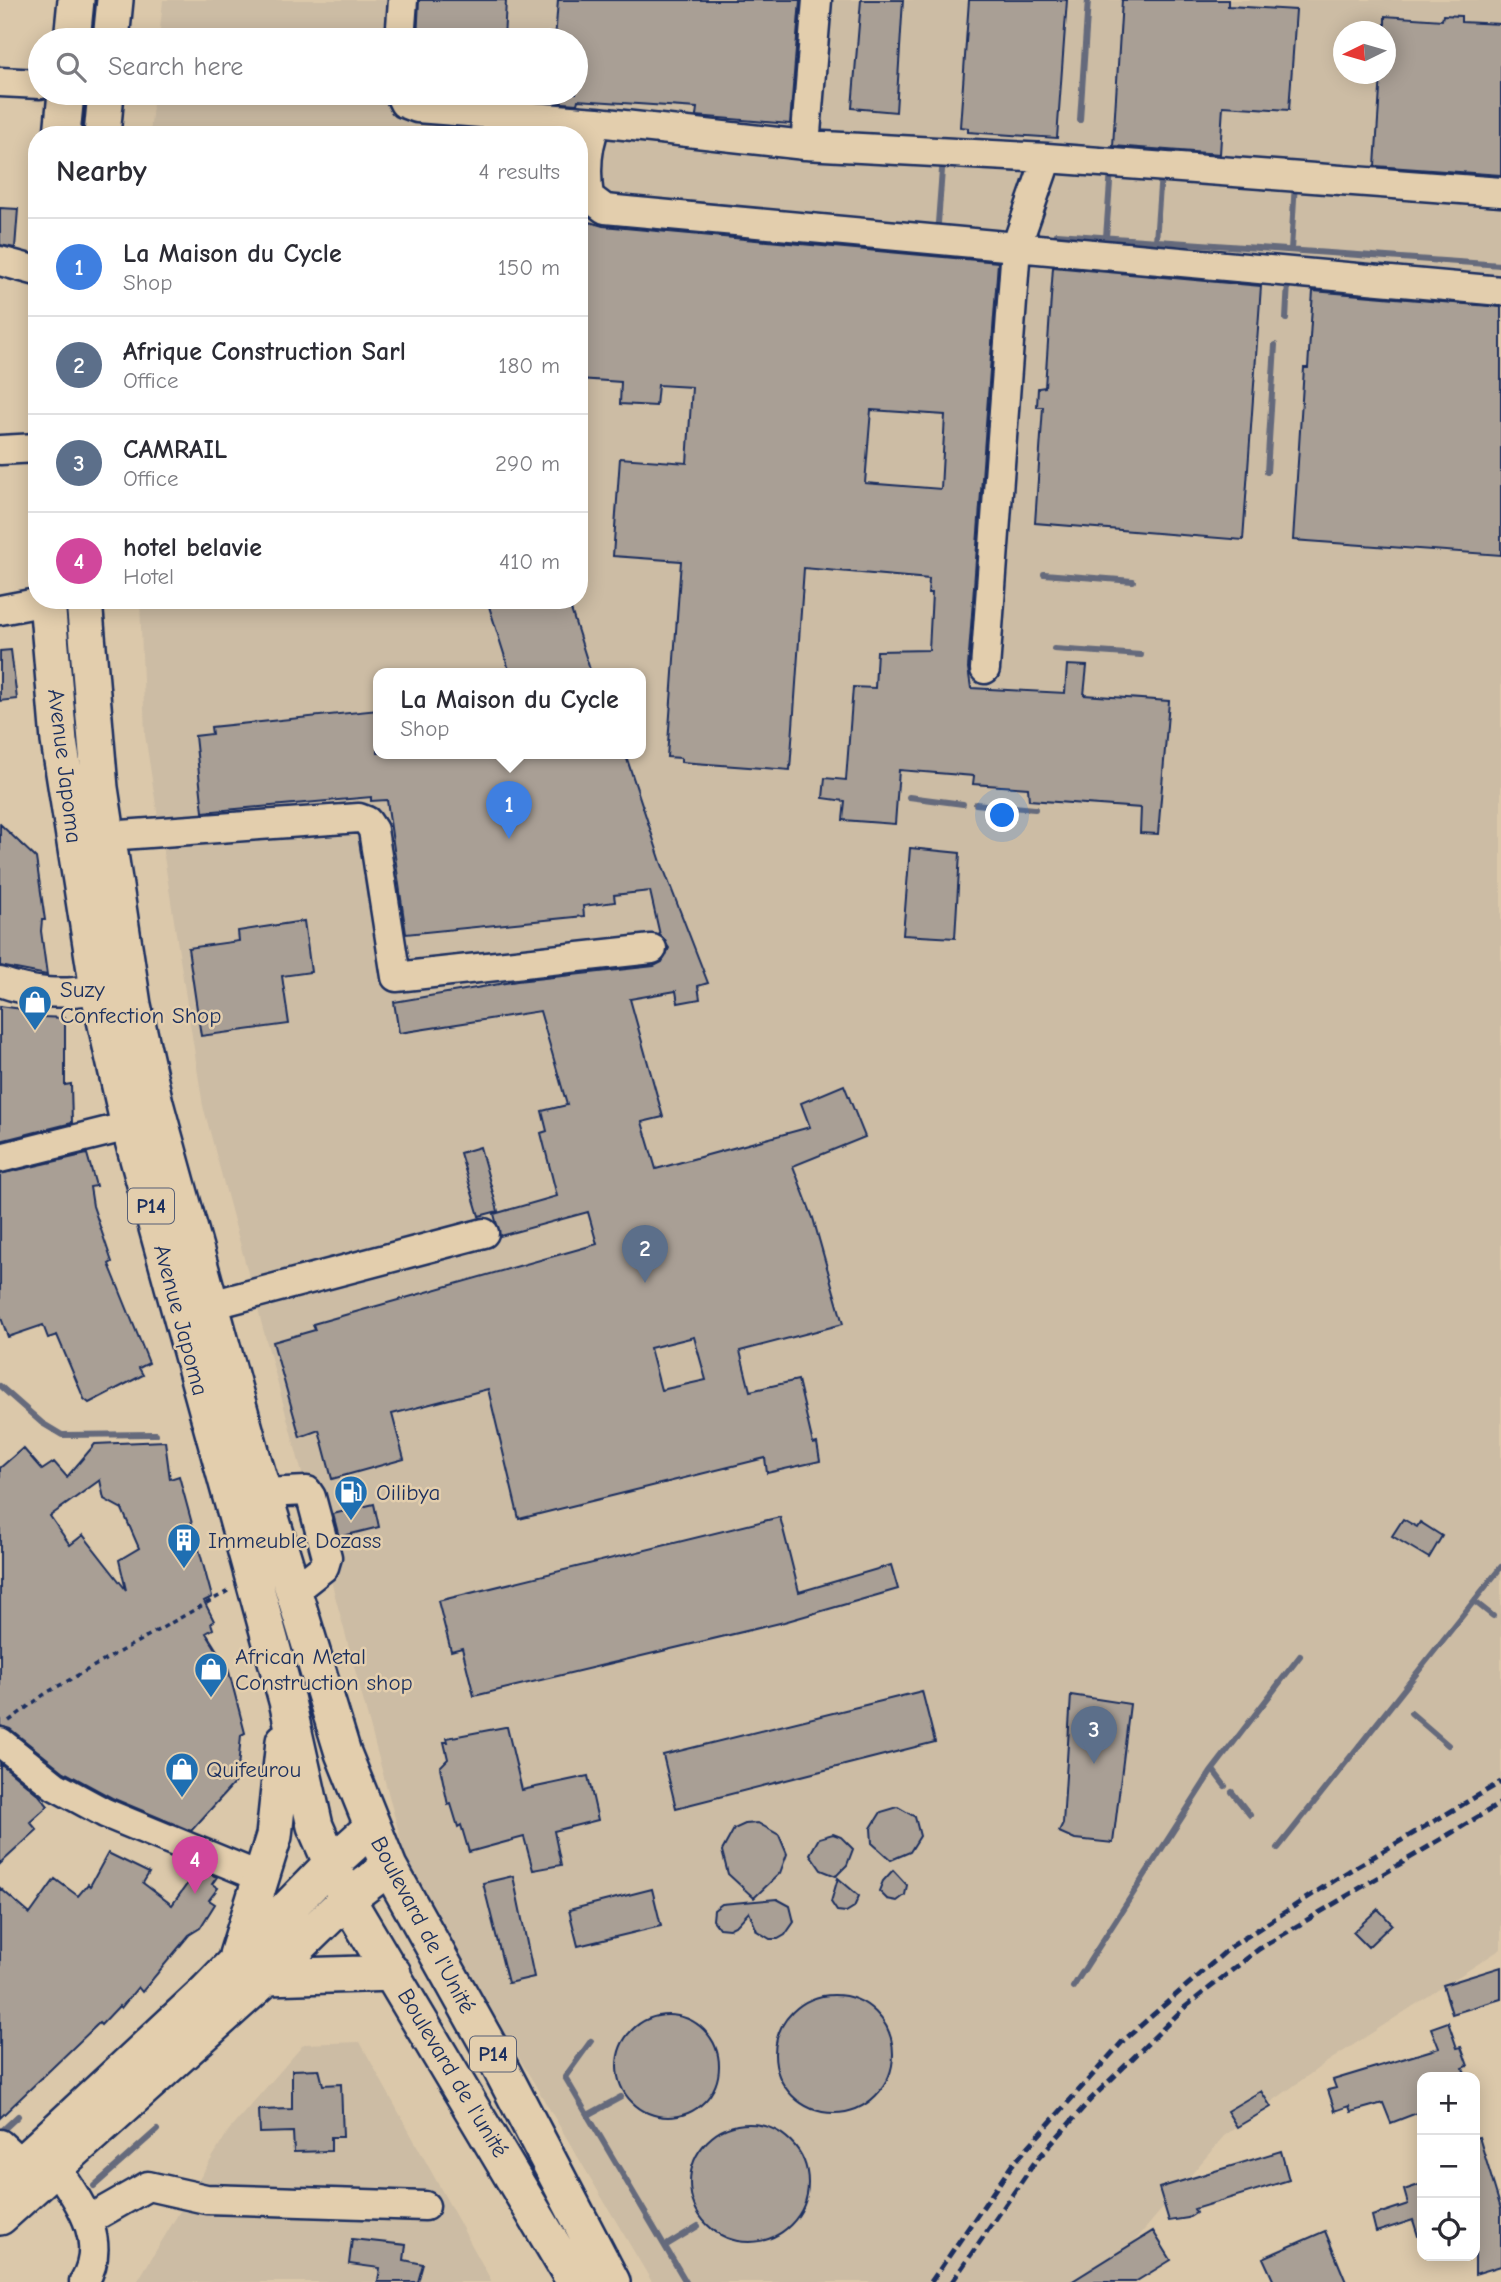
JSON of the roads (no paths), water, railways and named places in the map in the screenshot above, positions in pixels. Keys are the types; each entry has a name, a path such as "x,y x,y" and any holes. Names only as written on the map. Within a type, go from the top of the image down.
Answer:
{"main road":[{"path":"73,28 76,0"},
{"path":"112,28 115,0"},
{"path":"63,126 65,105"},
{"path":"103,126 105,105"},
{"name":"Avenue Japoma","path":"48,609 59,741 98,989 129,1126 247,1475 295,1590 343,1753 371,1828"},
{"name":"Avenue Japoma","path":"85,609 89,680 107,836 133,1005 155,1103 211,1305 247,1475 253,1575 287,1701 315,1826 330,1865"},
{"path":"234,1965 263,1878 280,1796 287,1701"},
{"path":"0,2217 24,2168 234,1965 330,1865 371,1828"},
{"name":"Boulevard de l'Unité","path":"371,1828 389,1867 491,2050 612,2282"},
{"name":"Boulevard de l'unité","path":"330,1865 347,1899 575,2282"},
{"path":"24,2168 267,1977 347,1899 389,1867"},
{"path":"267,1977 393,1973"}],"street":[{"path":"401,28 403,0"},
{"path":"805,145 817,0"},
{"path":"0,82 28,83"},
{"path":"410,105 418,108 597,122 805,145 1047,158 1501,192"},
{"path":"588,153 591,135 597,122"},
{"path":"985,669 1016,247 1047,158"},
{"path":"588,190 589,197 605,209 1501,291"},
{"path":"0,261 28,269"},
{"path":"0,450 28,448"},
{"path":"0,610 28,605"},
{"path":"107,836 359,818 367,821 373,830 396,977 652,949"},
{"path":"0,982 20,989 55,994 98,989"},
{"path":"0,1158 129,1126"},
{"path":"211,1305 484,1233"},
{"path":"3,1733 55,1786 105,1813 263,1878"},
{"path":"24,2168 90,2219 94,2249 83,2282"},
{"path":"90,2219 148,2186 158,2186 206,2200 425,2206"}],"waterway":[{"path":"1080,120 1088,0"},
{"path":"1106,237 1111,169"},
{"path":"938,223 942,170"},
{"path":"1156,241 1161,173"},
{"path":"1291,250 1295,182"},
{"path":"1057,234 1501,265"},
{"path":"1286,319 1288,282"},
{"path":"1267,472 1275,345"},
{"path":"1044,574 1133,581"},
{"path":"1054,649 1141,655"},
{"path":"909,797 963,804"},
{"path":"976,804 994,806"},
{"path":"1001,806 1035,809"},
{"path":"0,1386 42,1423 62,1435 156,1434"},
{"path":"1278,1848 1501,1567"},
{"path":"1474,1601 1493,1616"},
{"path":"1073,1987 1211,1772 1300,1656"},
{"path":"1411,1713 1448,1745"},
{"path":"1213,1770 1225,1786"},
{"path":"1232,1792 1250,1815"},
{"path":"591,2041 565,2077 686,2282"},
{"path":"588,2115 621,2097"},
{"path":"4,2129 18,2116"},
{"path":"94,2186 157,2130"},
{"path":"665,2246 698,2226"}],"railway":[{"path":"931,2282 1012,2165 1123,2041 1232,1946 1349,1871 1501,1782"},
{"path":"952,2282 1035,2162 1091,2099 1184,2008 1259,1949 1501,1803"}],"place":[{"name":"La Maison du Cycle","path":"509,839"},
{"name":"Suzy Confection Shop","path":"35,1032"},
{"name":"Afrique Construction Sarl","path":"645,1283"},
{"name":"Oilibya","path":"351,1522"},
{"name":"Immeuble Dozass","path":"184,1570"},
{"name":"African Metal Construction shop","path":"211,1699"},
{"name":"CAMRAIL","path":"1094,1764"},
{"name":"Quifeurou","path":"182,1799"},
{"name":"hotel belavie","path":"195,1894"}]}
